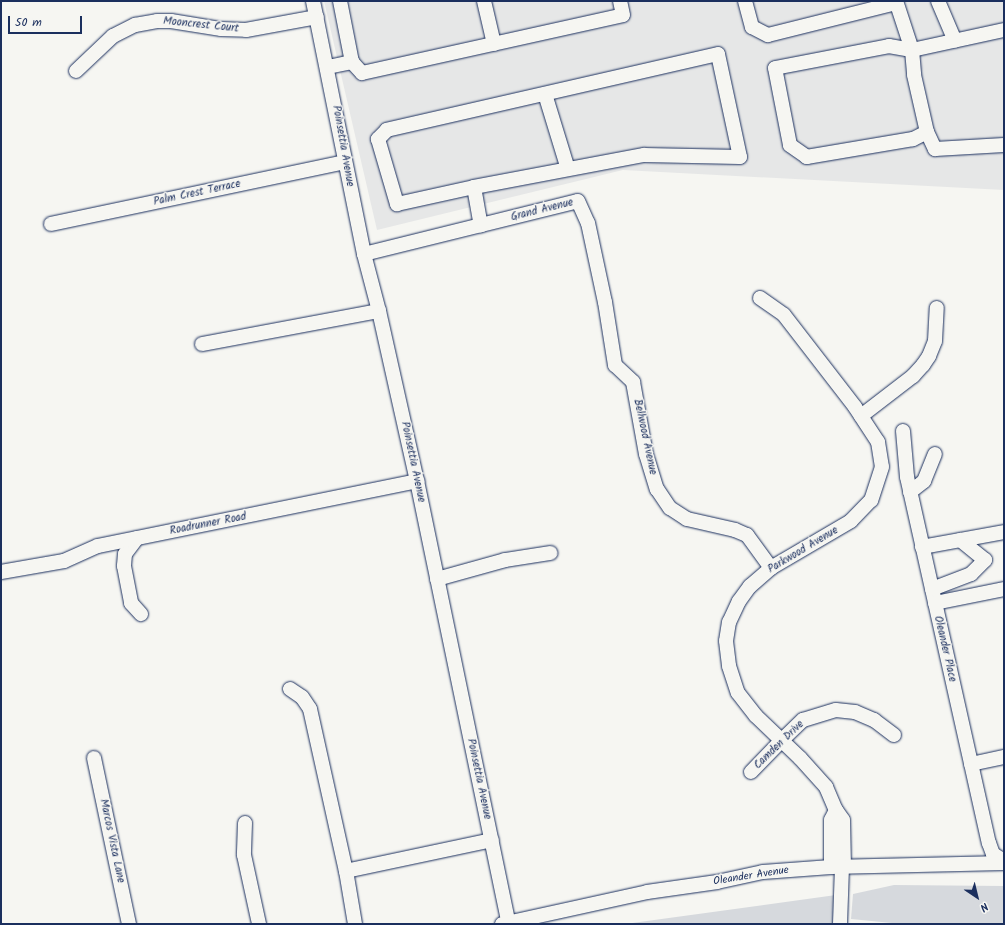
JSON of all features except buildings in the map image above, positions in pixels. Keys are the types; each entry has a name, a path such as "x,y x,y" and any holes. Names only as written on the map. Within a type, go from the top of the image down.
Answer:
{"street":[{"name":"Poinsettia Avenue","path":"314,1 328,67 344,162 417,481 492,840 507,924"},
{"path":"340,1 352,62 362,74 623,15 620,1"},
{"path":"484,1 494,44"},
{"path":"745,1 752,27 768,35 896,2 912,50 914,75 927,132 936,149 1004,145"},
{"path":"938,1 956,41"},
{"name":"Mooncrest Court","path":"76,71 113,36 135,25 156,21 171,21 221,29 246,30 317,17"},
{"path":"927,132 913,139 807,157 790,145 774,68 889,46 912,50 1004,30"},
{"path":"718,54 740,157 644,155 474,187 397,204 378,139 387,130 545,94 718,54"},
{"path":"328,67 352,62"},
{"path":"545,94 568,170"},
{"name":"Palm Crest Terrace","path":"51,224 344,162"},
{"path":"474,187 481,225"},
{"name":"Grand Avenue","path":"364,254 578,201 588,224 605,302 615,365 633,382"},
{"name":"Parkwood Avenue","path":"760,298 784,315 861,416 878,442 882,467 871,500 851,521 771,568 750,586 739,601 729,622 726,641 729,666 738,693 756,716 800,758 826,787 836,810 843,820 839,867 840,924"},
{"path":"861,416 913,376 924,365 935,341 938,308"},
{"path":"202,344 379,311"},
{"name":"Bellwood Avenue","path":"633,382 646,454 657,489 670,508 687,519 746,534 771,568"},
{"name":"Oleander Place","path":"903,431 907,477 910,492 989,843 993,854 1004,862"},
{"path":"910,492 924,481 935,454"},
{"name":"Roadrunner Road","path":"1,572 64,561 98,546 417,481"},
{"path":"922,547 1004,532"},
{"path":"136,538 125,554 124,566 131,603 141,614"},
{"path":"932,589 971,574 985,560 960,540"},
{"path":"437,579 505,560 550,553"},
{"path":"935,604 1004,589"},
{"path":"290,689 302,697 310,709 346,871 355,924"},
{"name":"Camden Drive","path":"751,772 803,720 836,710 855,712 874,720 894,735"},
{"path":"971,764 1004,757"},
{"name":"Marcos Vista Lane","path":"94,758 129,924"},
{"path":"245,823 244,855 259,924"},
{"path":"346,871 492,840"},
{"name":"Oleander Avenue","path":"507,924 647,892 717,882 763,872 839,867 1004,862"}],"shaded area":[{"path":"324,1 1004,1 1004,190 623,170 377,230"},
{"path":"894,885 1004,886 1004,924 902,924 851,919 853,894"},
{"path":"836,895 833,924 625,924"}]}
